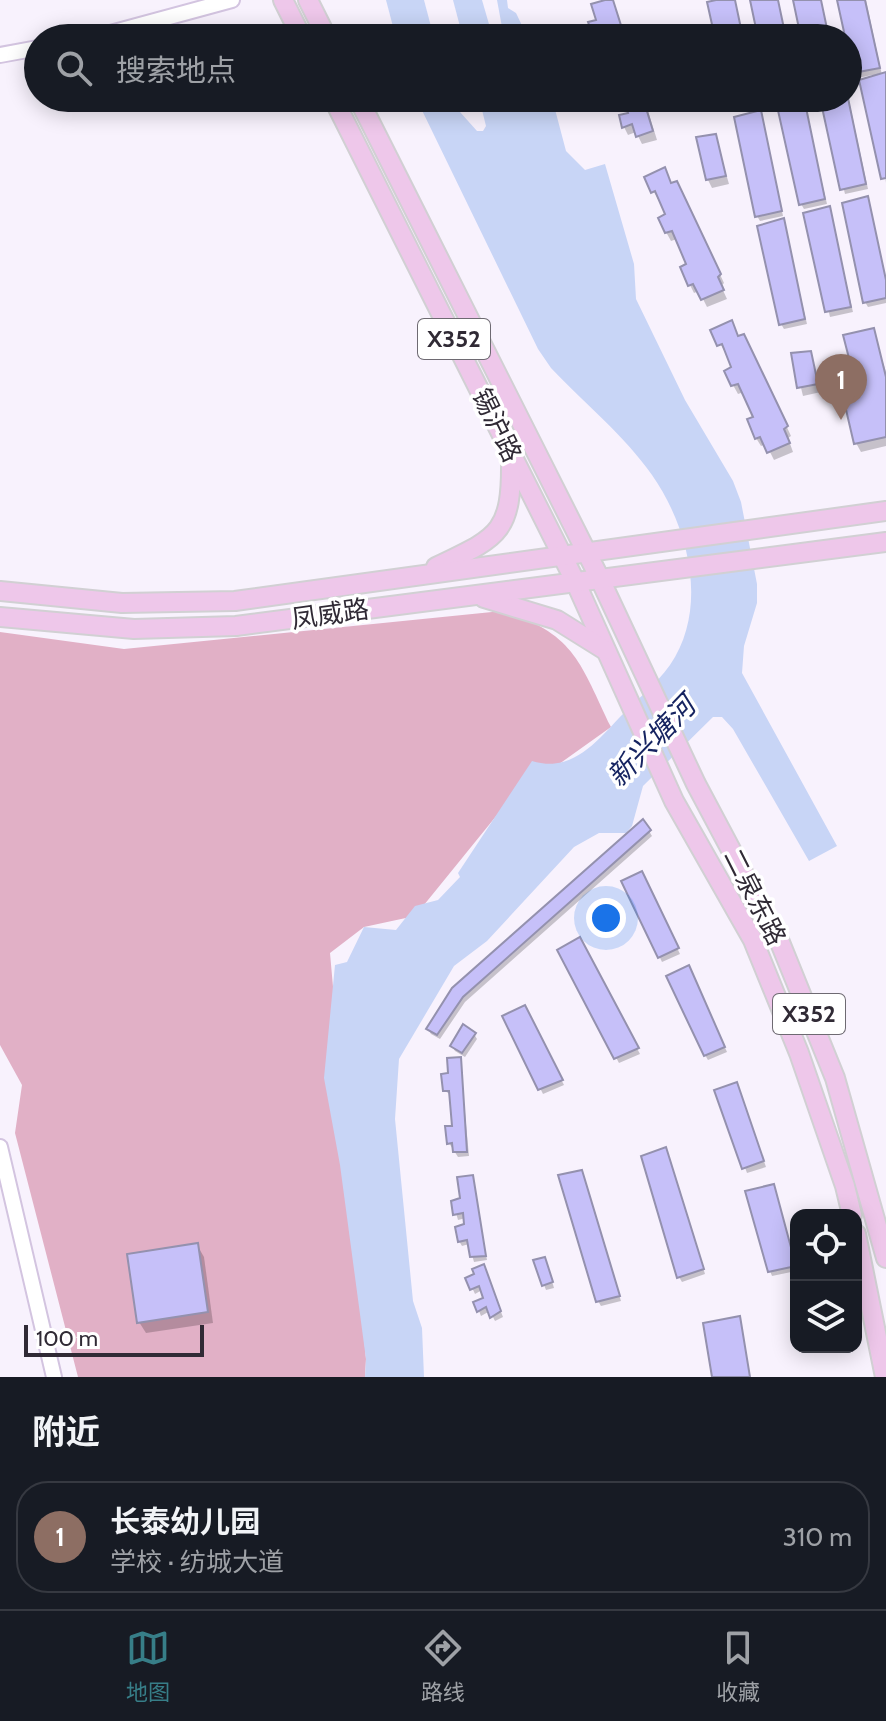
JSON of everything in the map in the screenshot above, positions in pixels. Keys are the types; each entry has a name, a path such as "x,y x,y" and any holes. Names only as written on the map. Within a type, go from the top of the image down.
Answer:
{"main road":[{"path":"283,0 295,24"},
{"path":"308,0 320,24"},
{"name":"锡沪路","path":"340,112 575,581"},
{"name":"锡沪路","path":"365,112 585,552"},
{"path":"421,575 480,546 501,530 511,500 511,453"},
{"name":"凤威路","path":"0,591 74,600 175,603 248,599 886,511"},
{"name":"凤威路","path":"0,617 88,627 188,629 236,626 886,542"},
{"name":"二泉东路","path":"585,552 696,784 779,940 835,1078 886,1258"},
{"name":"二泉东路","path":"575,581 674,801 753,940 799,1053 851,1209"},
{"path":"470,595 501,601 557,620 605,650"},
{"path":"862,1264 885,1377"}],"street":[{"path":"144,24 232,0"},
{"path":"0,55 24,51"},
{"path":"0,1147 54,1377"}],"shaded area":[{"path":"502,611 545,629 560,640 582,668 611,727 510,799 415,916 364,927 330,953 366,1359 365,1377 78,1377 15,1133 22,1085 0,1045 0,632 124,649"}],"water":[{"path":"386,0 424,0 430,24 392,24"},
{"path":"453,0 482,0 489,24 459,24"},
{"path":"497,0 507,0 508,8 516,13 521,24 501,24"},
{"name":"新兴塘河","path":"423,112 460,112 477,131 483,131 486,126 482,112 556,112 566,151 585,170 605,164 634,264 636,299 685,400 733,481 741,502 757,584 757,603 744,646 742,673 837,846 809,861 733,729 722,717 713,717 643,786 632,826 626,833 599,833 574,847 487,941 454,966 399,1059 395,1119 413,1301 422,1328 424,1377 365,1377 366,1359 340,1165 324,1078 335,965 347,962 364,927 396,930 415,906 438,900 460,877 458,873 532,761 546,764 570,760 601,737 670,665 682,643 689,619 690,568 676,519 665,496 629,447 551,368 538,349"}],"building":[{"path":"613,0 621,24 589,24 596,20 591,4"},
{"path":"735,0 740,24 712,24 707,2"},
{"path":"750,0 778,0 783,24 755,24"},
{"path":"793,0 821,0 826,24 798,24"},
{"path":"837,0 865,0 880,68 862,71 862,24 842,24"},
{"path":"886,72 886,178 881,179 862,94 862,79"},
{"path":"647,112 653,131 636,137 632,124 622,128 619,115"},
{"path":"761,112 782,211 755,217 734,117"},
{"path":"778,112 807,112 825,199 799,205"},
{"path":"823,112 851,112 866,184 840,190"},
{"path":"716,134 726,176 706,180 696,137"},
{"path":"665,167 671,183 677,181 721,274 718,277 724,290 701,300 693,284 688,286 680,267 686,264 672,231 665,233 658,218 665,214 655,191 651,193 644,177"},
{"path":"868,196 886,280 886,298 863,303 842,203"},
{"path":"830,206 851,307 825,312 803,213"},
{"path":"784,218 805,319 779,325 757,226"},
{"path":"732,320 738,336 744,334 788,426 784,429 790,443 767,453 760,437 755,439 747,419 753,417 738,384 731,386 724,371 731,367 722,344 717,346 710,330"},
{"path":"874,328 886,377 886,437 854,444 844,401 859,397 843,335"},
{"path":"811,351 818,384 797,388 791,353"},
{"path":"643,819 651,830 463,997 437,1035 426,1029 452,988"},
{"path":"642,871 679,948 658,958 621,881"},
{"path":"580,937 639,1048 614,1059 557,950"},
{"path":"689,965 725,1047 704,1056 666,976"},
{"path":"525,1005 563,1080 538,1090 502,1016"},
{"path":"463,1024 476,1033 462,1053 450,1046"},
{"path":"461,1057 467,1152 453,1152 452,1143 447,1144 445,1126 452,1126 449,1091 443,1091 441,1074 448,1073 447,1058"},
{"path":"737,1082 764,1161 742,1169 714,1090"},
{"path":"666,1147 704,1269 677,1278 641,1156"},
{"path":"582,1170 620,1296 596,1302 558,1175"},
{"path":"473,1175 486,1256 470,1257 467,1240 458,1242 455,1227 464,1224 463,1213 453,1215 451,1201 460,1198 457,1177"},
{"path":"774,1184 790,1244 790,1267 768,1272 745,1191"},
{"path":"198,1243 208,1312 137,1323 127,1254"},
{"path":"545,1257 553,1282 542,1286 533,1260"},
{"path":"484,1264 501,1311 490,1318 486,1307 477,1312 473,1302 483,1298 479,1286 470,1290 465,1278 474,1274 472,1269"},
{"path":"740,1316 750,1377 712,1377 703,1323"}],"place":[{"name":"长泰幼儿园","path":"841,420"}]}
